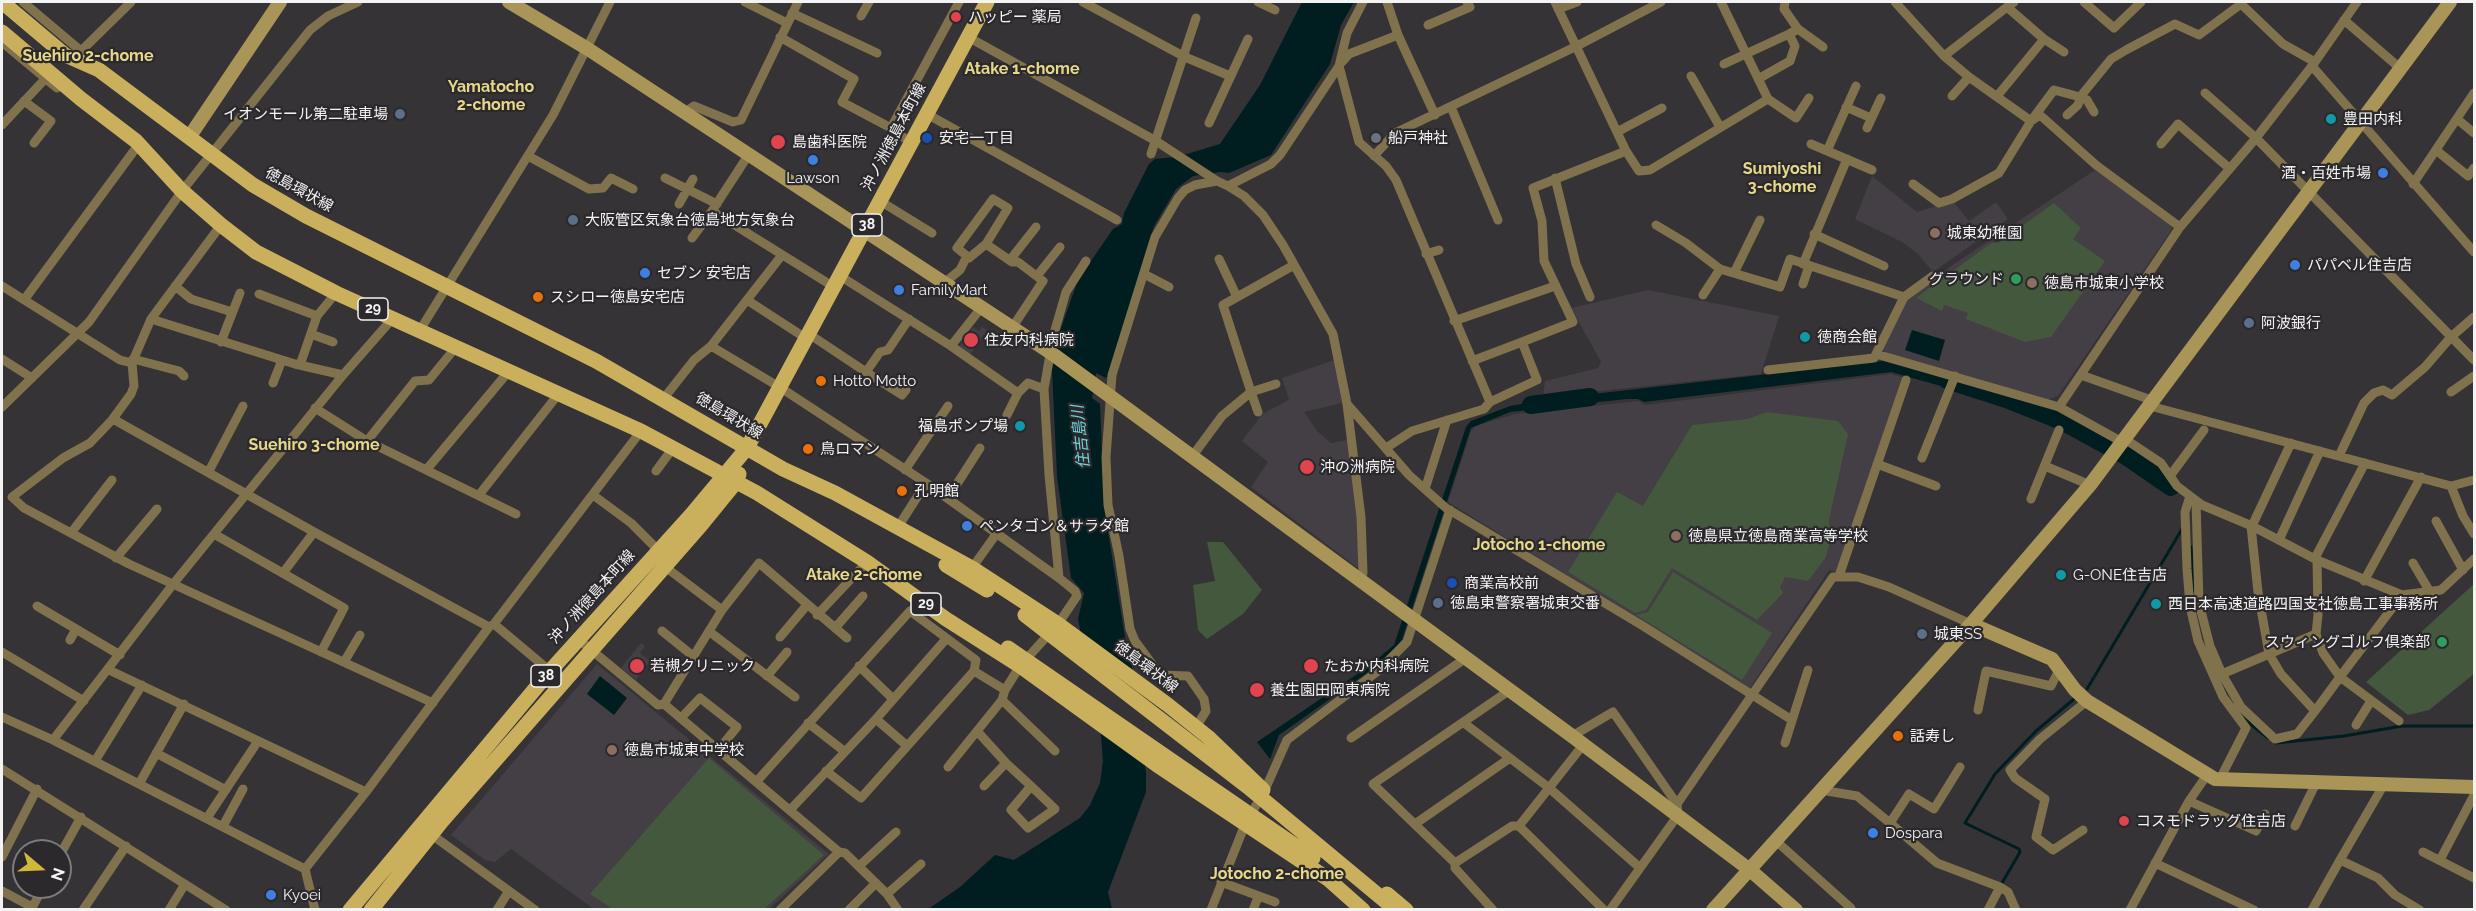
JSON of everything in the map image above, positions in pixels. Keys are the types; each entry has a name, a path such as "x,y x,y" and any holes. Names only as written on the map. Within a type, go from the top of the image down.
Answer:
{"main road":[{"name":"徳島環状線","path":"2,2 65,55 99,70 253,185 306,216 446,284 664,398 783,470 835,493 972,568 1075,636 1196,727 1264,792 1406,909"},
{"name":"沖ノ洲徳島本町線","path":"350,909 590,650 664,566 730,479 987,2"},
{"name":"29","path":"2,32 152,156 182,191 256,252 336,293 560,392 641,431 730,479 867,562 946,619 1020,666 1093,717 1150,760 1246,822 1328,879 1363,909"},
{"path":"783,470 1025,615 1292,822 1396,909"},
{"name":"沖ノ洲徳島本町線","path":"371,909 425,830 550,671 658,550 730,479"},
{"path":"867,562 939,603 1008,648 1313,858 1373,909"}],"street":[{"path":"23,2 81,51 131,2"},
{"path":"190,136 280,2"},
{"path":"2,407 79,334 182,191 310,30 328,16 358,2"},
{"path":"509,2 588,49 1052,354 1410,619 1677,810 1796,909"},
{"path":"420,330 446,284 553,115 610,2"},
{"path":"745,2 787,23"},
{"path":"685,112 694,106 733,122 741,120 798,2"},
{"path":"861,16 869,2"},
{"path":"891,128 959,2"},
{"path":"1083,2 1185,57 1230,76"},
{"path":"1258,2 1275,10"},
{"path":"1363,2 1347,33 1339,64 1359,142 1396,180 1490,402"},
{"path":"1387,2 1398,35 1435,115"},
{"path":"1428,25 1470,7 1467,2"},
{"path":"1577,2 1556,5 1626,152 1639,171 1650,170 1768,99"},
{"path":"1374,156 1395,133 1577,46 1648,4 1661,2"},
{"path":"1721,2 1768,99 1796,118 1809,98"},
{"path":"1895,2 1944,56 1969,77 1998,95 2013,111 2031,121"},
{"path":"2084,2 2114,28 2141,2"},
{"path":"2059,407 2180,227 2256,138 2357,2"},
{"path":"1713,909 1971,624 2090,485 2450,2"},
{"path":"2067,115 2078,105 2080,97 2111,59 2175,24 2199,35 2240,3 2283,44 2313,64 2413,184 2475,252"},
{"path":"1758,79 1790,61 1795,46 1793,32 1782,4"},
{"path":"1944,56 2010,4 2044,39 2064,52"},
{"path":"792,13 877,53"},
{"path":"1151,154 1185,57 1196,18"},
{"path":"2344,20 2401,69"},
{"path":"1724,64 1746,56 1793,32"},
{"path":"1793,32 1822,47"},
{"path":"1228,186 1271,164 1280,155 1339,64 1349,54 1398,35"},
{"path":"968,37 1156,141 1244,196 1263,215 1333,334 1347,404 1361,517 1363,573 1360,581"},
{"path":"780,38 854,79 842,102 891,128 911,143"},
{"path":"1209,123 1248,39"},
{"path":"1998,95 2044,39"},
{"path":"2,42 45,79 136,148 152,156"},
{"path":"1690,76 1720,128"},
{"path":"1952,96 1969,77"},
{"path":"2,125 45,79"},
{"path":"1827,151 1856,86"},
{"path":"1913,184 1939,202 1952,199 1999,173 2031,121 2054,90 2087,100 2094,112"},
{"path":"2205,93 2256,138 2308,195 2475,360"},
{"path":"1846,107 1869,123 1881,98"},
{"path":"2413,184 2473,98"},
{"path":"24,101 51,121 34,143"},
{"path":"1451,107 1498,220"},
{"path":"2,108 12,114"},
{"path":"1617,132 1662,108"},
{"path":"927,114 1117,220"},
{"path":"2031,121 2040,115 2096,165 2180,227"},
{"path":"2457,119 2475,133"},
{"path":"2161,144 2178,124 2229,168"},
{"path":"1811,144 1872,170"},
{"path":"24,300 136,148"},
{"path":"2436,150 2468,176 2475,168"},
{"path":"1472,361 1574,322 1544,261 1542,221 1533,188 1626,152"},
{"path":"692,238 749,154"},
{"path":"528,156 589,189 603,188 611,178 633,189"},
{"path":"1803,284 1814,234 1847,159"},
{"path":"665,178 715,207 782,255 909,319 1018,393"},
{"path":"679,204 689,190 693,178"},
{"path":"1196,727 1206,707 1188,676 1160,675 1135,641 1130,629 1119,556 1108,505 1104,392 1112,375 1155,237 1178,198 1195,185 1214,178"},
{"path":"1555,178 1576,264 1590,297"},
{"path":"993,199 1008,208 986,244 969,258 967,256 957,248 993,199"},
{"path":"880,201 932,233"},
{"path":"1734,273 1760,220"},
{"path":"221,225 151,319 133,361 134,386 113,419 90,443 63,458 12,497 24,508 116,558 433,703"},
{"path":"1656,225 1686,243 1720,270 1780,287 1790,259 1904,297"},
{"path":"1010,260 1036,227"},
{"path":"1814,234 1884,266"},
{"path":"986,244 1010,260 1018,262 1043,281 1012,328"},
{"path":"1037,276 1060,247"},
{"path":"1426,254 1440,250"},
{"path":"664,398 694,360 711,346 782,255"},
{"path":"944,283 960,270 967,256"},
{"path":"1219,259 1237,297"},
{"path":"1059,578 1049,475 1044,389 1066,291 1086,261"},
{"path":"1258,412 1222,305 1294,265"},
{"path":"1703,295 1720,270"},
{"path":"1144,274 1169,287"},
{"path":"1768,370 1874,358 1904,297 1933,276"},
{"path":"2,286 120,360 179,371 184,376"},
{"path":"175,286 191,299 232,312"},
{"path":"1454,321 1555,286"},
{"path":"221,342 240,293"},
{"path":"300,365 317,316 336,293"},
{"path":"259,294 317,316"},
{"path":"747,300 903,395 906,390"},
{"path":"951,346 981,308"},
{"path":"2339,456 2364,403 2374,393 2383,390 2392,395 2425,368 2451,337 2475,317"},
{"path":"53,740 174,583 315,408 393,318"},
{"path":"151,319 282,360 343,375"},
{"path":"866,372 880,352 888,350 909,319"},
{"path":"311,334 333,342"},
{"path":"1386,448 1412,431 1484,409 1490,402 1537,380 1522,342"},
{"path":"711,346 781,388 927,483 1076,591 1077,596 1058,624 1020,666 1005,690 1002,700 948,767"},
{"path":"367,441 415,381 429,380 456,347"},
{"path":"1876,354 2059,407 2120,446 2161,463 2170,476 2193,498 2316,559 2402,595 2441,590 2475,559"},
{"path":"2,359 32,378"},
{"path":"273,383 282,360"},
{"path":"427,469 509,371"},
{"path":"2081,375 2152,404 2451,486 2475,480"},
{"path":"2451,392 2475,376"},
{"path":"1922,458 1954,378"},
{"path":"1839,576 1906,380"},
{"path":"1007,415 1018,393 1028,383 1044,389"},
{"path":"1191,458 1222,416 1251,392 1275,384"},
{"path":"479,495 513,455 560,392"},
{"path":"1347,404 1425,489 1445,507 1792,720"},
{"path":"209,471 243,406"},
{"path":"905,470 948,406"},
{"path":"315,408 367,441 516,514"},
{"path":"113,419 314,532 491,626 550,671"},
{"path":"1425,489 1447,420"},
{"path":"2031,500 2059,430"},
{"path":"2170,476 2204,430"},
{"path":"305,869 641,431"},
{"path":"2291,443 2252,526 2258,592 2269,654 2281,674 2314,711"},
{"path":"504,448 513,455"},
{"path":"656,471 673,448"},
{"path":"948,498 980,448"},
{"path":"2279,540 2320,451"},
{"path":"2365,463 2316,559 2318,615 2316,634 2323,653 2340,677 2399,722"},
{"path":"1877,464 1936,486"},
{"path":"2045,466 2090,485"},
{"path":"2364,581 2421,477"},
{"path":"71,533 112,480"},
{"path":"898,527 927,483"},
{"path":"2451,486 2463,516 2475,534"},
{"path":"593,495 631,523 658,550"},
{"path":"2193,498 2199,603 2210,646 2248,724"},
{"path":"2193,498 2185,512 2186,546 2190,606 2198,641 2223,697 2248,724 2275,739 2297,734 2402,595"},
{"path":"1211,909 1246,822 1264,792 1287,740 1338,704 1393,658 1407,642 1410,619 1445,507"},
{"path":"116,558 157,509"},
{"path":"2436,521 2463,570"},
{"path":"283,573 314,532"},
{"path":"972,568 997,533"},
{"path":"214,534 344,608 321,652"},
{"path":"817,615 867,562"},
{"path":"664,704 722,610 759,563 817,615 847,638"},
{"path":"2414,563 2430,592"},
{"path":"664,566 722,610"},
{"path":"1610,909 1827,582 1839,576 1858,577 1889,587 2044,654 2052,659 2075,690 2087,701 2207,775 2222,780 2474,791 2440,860"},
{"path":"835,628 863,596"},
{"path":"780,637 807,605"},
{"path":"37,606 120,655"},
{"path":"757,781 910,611 976,660 974,671 861,798 826,771"},
{"path":"70,640 76,629"},
{"path":"662,631 693,656"},
{"path":"710,632 795,698"},
{"path":"2222,674 2316,634"},
{"path":"345,662 360,635"},
{"path":"578,639 658,705 664,704 839,852 845,853 887,894 898,909"},
{"path":"790,810 876,719 946,639"},
{"path":"2,652 84,701"},
{"path":"768,676 787,652"},
{"path":"1351,738 1466,658"},
{"path":"859,666 892,698"},
{"path":"1977,710 1986,671 2051,686 2060,668"},
{"path":"109,670 366,792"},
{"path":"1785,743 1808,670"},
{"path":"974,671 1005,690"},
{"path":"95,761 142,685"},
{"path":"1493,909 1455,868 1455,863 1373,784 1510,690"},
{"path":"681,718 700,698 737,728 719,749"},
{"path":"1002,700 1055,751"},
{"path":"2083,830 2053,850 2036,837 2045,799 2015,778 2010,770 2040,739 2087,701"},
{"path":"2356,725 2371,701"},
{"path":"139,784 184,704"},
{"path":"1519,826 1548,787 1577,740 1613,712 1677,810"},
{"path":"2,717 95,761 305,869 315,909"},
{"path":"876,719 906,745"},
{"path":"808,723 844,751"},
{"path":"1464,723 1548,787 1639,867"},
{"path":"2222,780 2223,773 2248,724"},
{"path":"977,731 1006,764 1031,786 1055,808 1028,828 1011,810 1031,786"},
{"path":"207,818 258,741"},
{"path":"156,753 226,790"},
{"path":"1415,824 1510,758"},
{"path":"984,786 1006,764"},
{"path":"1890,823 1908,794 1934,809 1960,768"},
{"path":"2,769 226,909"},
{"path":"2130,909 2188,801 2207,775"},
{"path":"2295,826 2316,783"},
{"path":"2312,909 2383,786"},
{"path":"2,857 37,789"},
{"path":"223,826 243,789"},
{"path":"1821,790 1857,796 1936,863 2008,892 2016,909"},
{"path":"2188,801 2256,831 2265,814"},
{"path":"69,839 81,817"},
{"path":"1455,863 1512,826 1519,826 1604,909"},
{"path":"425,830 535,909"},
{"path":"859,866 897,832"},
{"path":"1776,841 1851,908"},
{"path":"83,909 126,846"},
{"path":"780,909 839,852"},
{"path":"2423,852 2475,878"},
{"path":"2340,860 2378,878 2395,895 2420,909"},
{"path":"2155,863 2254,909"},
{"path":"887,894 921,864"},
{"path":"1221,882 1275,902"},
{"path":"849,909 876,883"},
{"path":"169,909 185,884"},
{"path":"1988,909 2000,887"},
{"path":"2,891 32,908"},
{"path":"497,909 509,891"},
{"path":"1253,909 1258,897"}],"shaded area":[{"name":"徳島市城東小学校","path":"2095,170 2171,225 2172,229 2058,396 2045,401 1884,352 1883,349 1905,301 1954,264"},
{"name":"城東幼稚園","path":"1872,176 1917,212 1953,201 1969,221 1996,202 2008,219 1933,272 1918,254 1902,242 1855,219"},
{"path":"1648,290 1779,316 1761,374 1543,397 1545,381 1598,368 1601,362 1571,308"},
{"path":"973,327 979,331 982,327 987,330 970,355 959,347"},
{"name":"沖の洲病院","path":"1334,360 1342,403 1304,412 1317,431 1331,443 1348,440 1357,512 1359,569 1251,487 1268,462 1242,441 1262,414 1289,400 1282,378"},
{"name":"徳島県立徳島商業高等学校","path":"1891,374 1902,377 1837,572 1829,570 1750,688 1448,502 1471,431 1475,426 1515,414 1639,401 1645,405"},
{"path":"641,643 645,646 640,653 650,661 636,680 621,668"},
{"name":"徳島市城東中学校","path":"597,664 829,854 769,909 595,910 511,849 495,862 485,860 451,835"}],"green space":[{"name":"グラウンド","path":"2054,203 2081,228 2073,239 2105,261 2051,337 2025,342 1966,319 1968,313 1944,305 1942,311 1916,298 1991,243 1998,243"},
{"path":"1767,412 1838,421 1848,434 1829,520 1831,538 1826,557 1808,581 1785,577 1780,587 1783,593 1757,620 1672,568 1646,610 1635,613 1568,572 1617,492 1643,506 1692,425 1747,419"},
{"path":"1207,542 1223,542 1262,590 1243,614 1207,639 1198,630 1193,585 1215,581"},
{"path":"1673,572 1772,633 1742,680 1636,615 1648,612"},
{"name":"スウィングゴルフ倶楽部","path":"2474,584 2474,674 2429,710 2408,715 2366,682"},
{"path":"709,758 824,855 764,909 613,909 590,894"}],"water":[{"name":"住吉島川","path":"1302,2 1354,2 1341,25 1330,64 1271,155 1229,173 1193,176 1176,189 1154,226 1108,376 1106,378 1096,373 1092,398 1100,404 1104,507 1125,637 1136,685 1146,773 1146,792 1108,892 1112,909 927,910 960,887 995,855 1014,860 1080,818 1090,805 1100,783 1103,761 1101,736 1078,619 1084,593 1071,578 1057,476 1052,370 1060,331 1078,280 1113,229 1122,224 1124,213 1149,164 1155,159 1177,157 1220,144 1260,85"},
{"path":"1912,330 1945,340 1939,361 1905,350"},
{"path":"1883,361 1969,384 1966,393 1891,372 1644,402 1638,399 1627,399 1570,405 1567,397"},
{"path":"1555,398 1555,407 1510,412 1471,428 1402,639 1395,650 1371,670 1279,735 1270,759 1257,742 1369,666 1394,645 1466,427 1471,421 1510,406"},
{"path":"600,676 627,698 614,715 587,694"}],"pier":[{"path":"1083,658 1140,693 1145,737 1091,699"}],"waterway":[{"path":"1947,380 2006,399 2064,422 2126,456 2171,487"},
{"path":"1531,405 1590,397"},
{"path":"2087,689 2182,529"},
{"path":"2191,547 2193,591"},
{"path":"2002,883 2020,852 2019,849 1965,823 1995,774 2036,731 2074,699"},
{"path":"2243,718 2268,738"},
{"path":"2276,743 2344,736 2402,726 2474,726"}],"place":[{"name":"ハッピー 薬局","path":"956,17"},
{"name":"イオンモール第二駐車場","path":"400,114"},
{"name":"豊田内科","path":"2331,119"},
{"name":"安宅一丁目","path":"927,138"},
{"name":"船戸神社","path":"1376,138"},
{"name":"島歯科医院","path":"778,142"},
{"name":"Lawson","path":"813,160"},
{"name":"酒・百姓市場","path":"2383,173"},
{"name":"大阪管区気象台徳島地方気象台","path":"573,220"},
{"name":"城東幼稚園","path":"1935,233"},
{"name":"パパベル住吉店","path":"2295,265"},
{"name":"セブン 安宅店","path":"645,273"},
{"name":"グラウンド","path":"2016,279"},
{"name":"徳島市城東小学校","path":"2032,283"},
{"name":"FamilyMart","path":"899,290"},
{"name":"スシロー徳島安宅店","path":"538,297"},
{"name":"阿波銀行","path":"2249,323"},
{"name":"徳商会館","path":"1805,337"},
{"name":"住友内科病院","path":"971,340"},
{"name":"Hotto Motto","path":"821,381"},
{"name":"福島ポンプ場","path":"1020,426"},
{"name":"鳥ロマン","path":"808,449"},
{"name":"沖の洲病院","path":"1307,467"},
{"name":"孔明館","path":"902,491"},
{"name":"ペンタゴン＆サラダ館","path":"967,526"},
{"name":"徳島県立徳島商業高等学校","path":"1676,536"},
{"name":"G-ONE住吉店","path":"2061,575"},
{"name":"商業高校前","path":"1452,583"},
{"name":"徳島東警察署城東交番","path":"1438,603"},
{"name":"西日本高速道路四国支社徳島工事事務所","path":"2156,604"},
{"name":"城東SS","path":"1922,634"},
{"name":"スウィングゴルフ倶楽部","path":"2442,642"},
{"name":"若槻クリニック","path":"637,666"},
{"name":"たおか内科病院","path":"1311,666"},
{"name":"養生園田岡東病院","path":"1257,690"},
{"name":"話寿し","path":"1898,736"},
{"name":"徳島市城東中学校","path":"612,750"},
{"name":"コスモドラッグ住吉店","path":"2124,821"},
{"name":"Dospara","path":"1873,833"},
{"name":"Kyoei","path":"271,895"}],"district":[{"name":"Suehiro 2-chome","path":"88,56"},
{"name":"Atake 1-chome","path":"1022,69"},
{"name":"Yamatocho 2-chome","path":"491,96"},
{"name":"Sumiyoshi 3-chome","path":"1782,178"},
{"name":"Suehiro 3-chome","path":"314,445"},
{"name":"Jotocho 1-chome","path":"1539,545"},
{"name":"Atake 2-chome","path":"864,575"},
{"name":"Jotocho 2-chome","path":"1277,874"}]}
